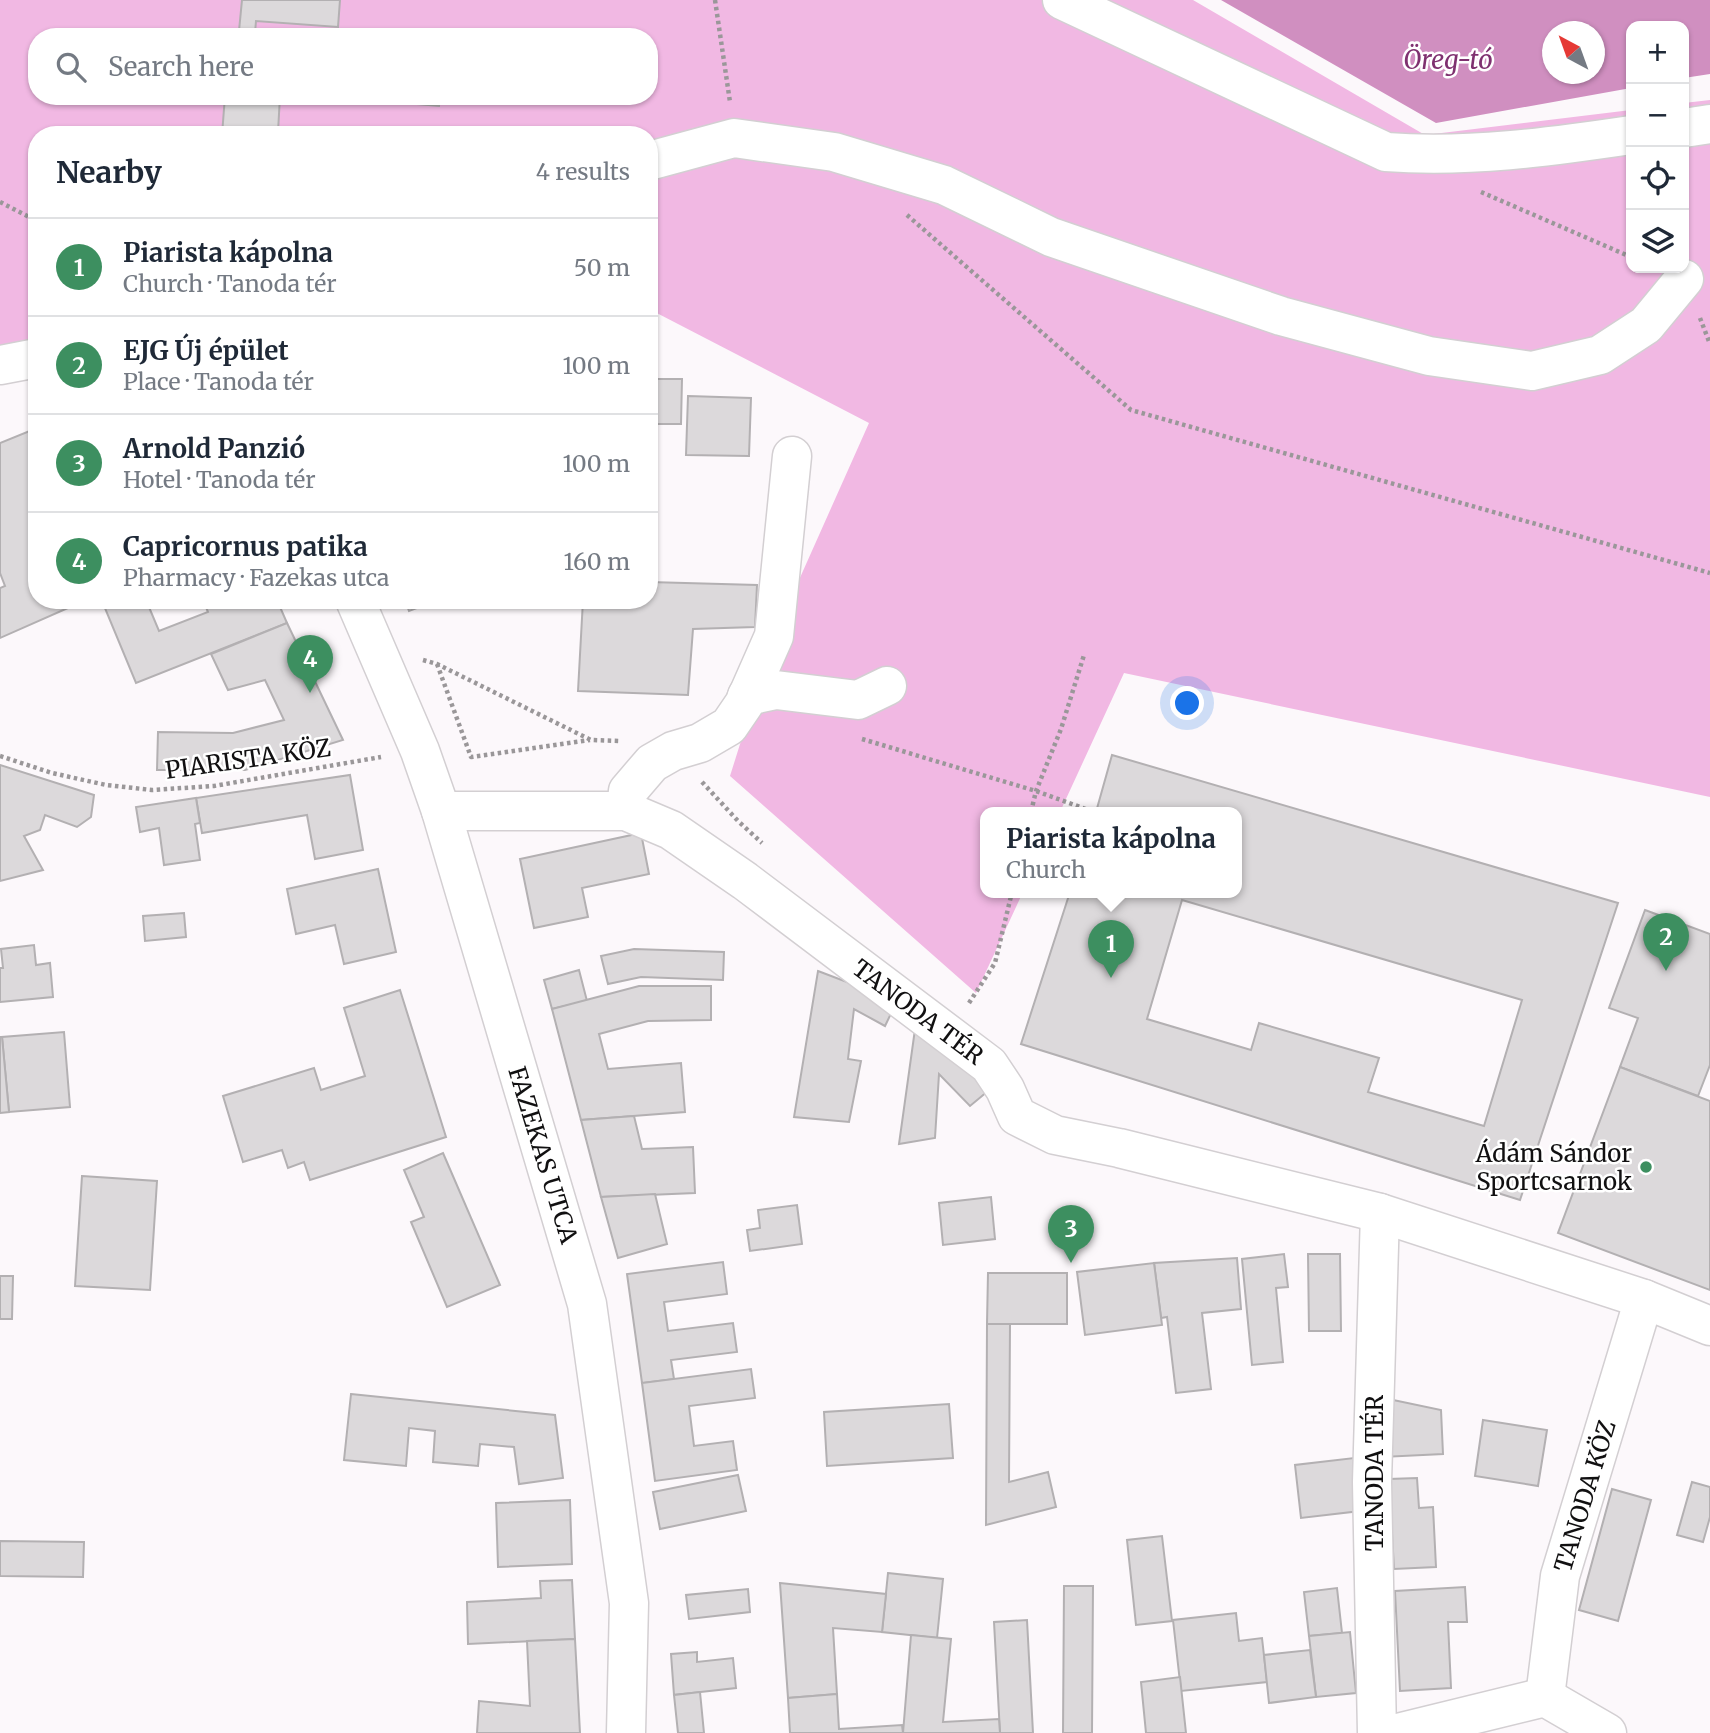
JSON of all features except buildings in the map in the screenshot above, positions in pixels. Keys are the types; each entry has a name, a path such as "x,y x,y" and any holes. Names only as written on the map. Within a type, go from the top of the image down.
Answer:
{"street":[{"path":"1062,0 1386,152 1437,155 1545,148 1626,136"},
{"path":"1689,127 1710,124"},
{"path":"658,159 734,138 834,152 944,185 1051,237 1281,316 1429,355 1532,371 1600,355 1646,325 1684,279"},
{"path":"0,365 28,360"},
{"path":"626,811 628,790 652,763 673,751 700,743 729,726 747,696 774,636 792,456"},
{"name":"FAZEKAS UTCA","path":"359,609 419,751 441,811 587,1304 629,1604 626,1733"},
{"path":"747,696 776,690 859,700 887,686"},
{"name":"TANODA TÉR","path":"441,811 626,811 671,830 745,881 989,1065 1005,1089 1017,1116 1055,1135 1119,1148 1380,1213 1644,1299 1710,1326"},
{"name":"TANODA TÉR","path":"1377,1733 1372,1482 1380,1213"},
{"name":"TANODA KÖZ","path":"1545,1697 1560,1576 1644,1299"},
{"path":"1398,1733 1545,1697 1607,1733"}],"path":[{"path":"715,0 734,138"},
{"path":"1472,189 1626,255"},
{"path":"0,202 28,216"},
{"path":"906,214 1131,410 1710,573"},
{"path":"374,647 437,664 591,740"},
{"path":"1032,807 1061,729 1084,655"},
{"path":"437,664 471,757 591,740 628,741"},
{"path":"850,736 1036,791 1080,807"},
{"name":"PIARISTA KÖZ","path":"0,755 52,773 106,785 152,790 214,786 419,751"},
{"path":"695,775 738,821 768,848"},
{"path":"964,1009 995,963 1011,898"}],"shaded area":[{"path":"0,0 1193,0 1425,135 1626,111 1626,273 1689,273 1689,102 1710,100 1710,797 1124,673 1062,807 980,807 980,898 1020,898 976,993 730,776 774,636 869,423 658,314 658,126 28,126 28,360 0,365"}],"water":[{"name":"Öreg-tó","path":"1221,0 1710,0 1710,74 1689,77 1689,21 1626,21 1626,89 1436,123"}],"place":[{"name":"Capricornus patika","path":"310,693"},
{"name":"EJG Új épület","path":"1666,971"},
{"name":"Piarista kápolna","path":"1111,978"},
{"name":"Ádám Sándor Sportcsarnok","path":"1646,1167"},
{"name":"Arnold Panzió","path":"1071,1263"}]}
